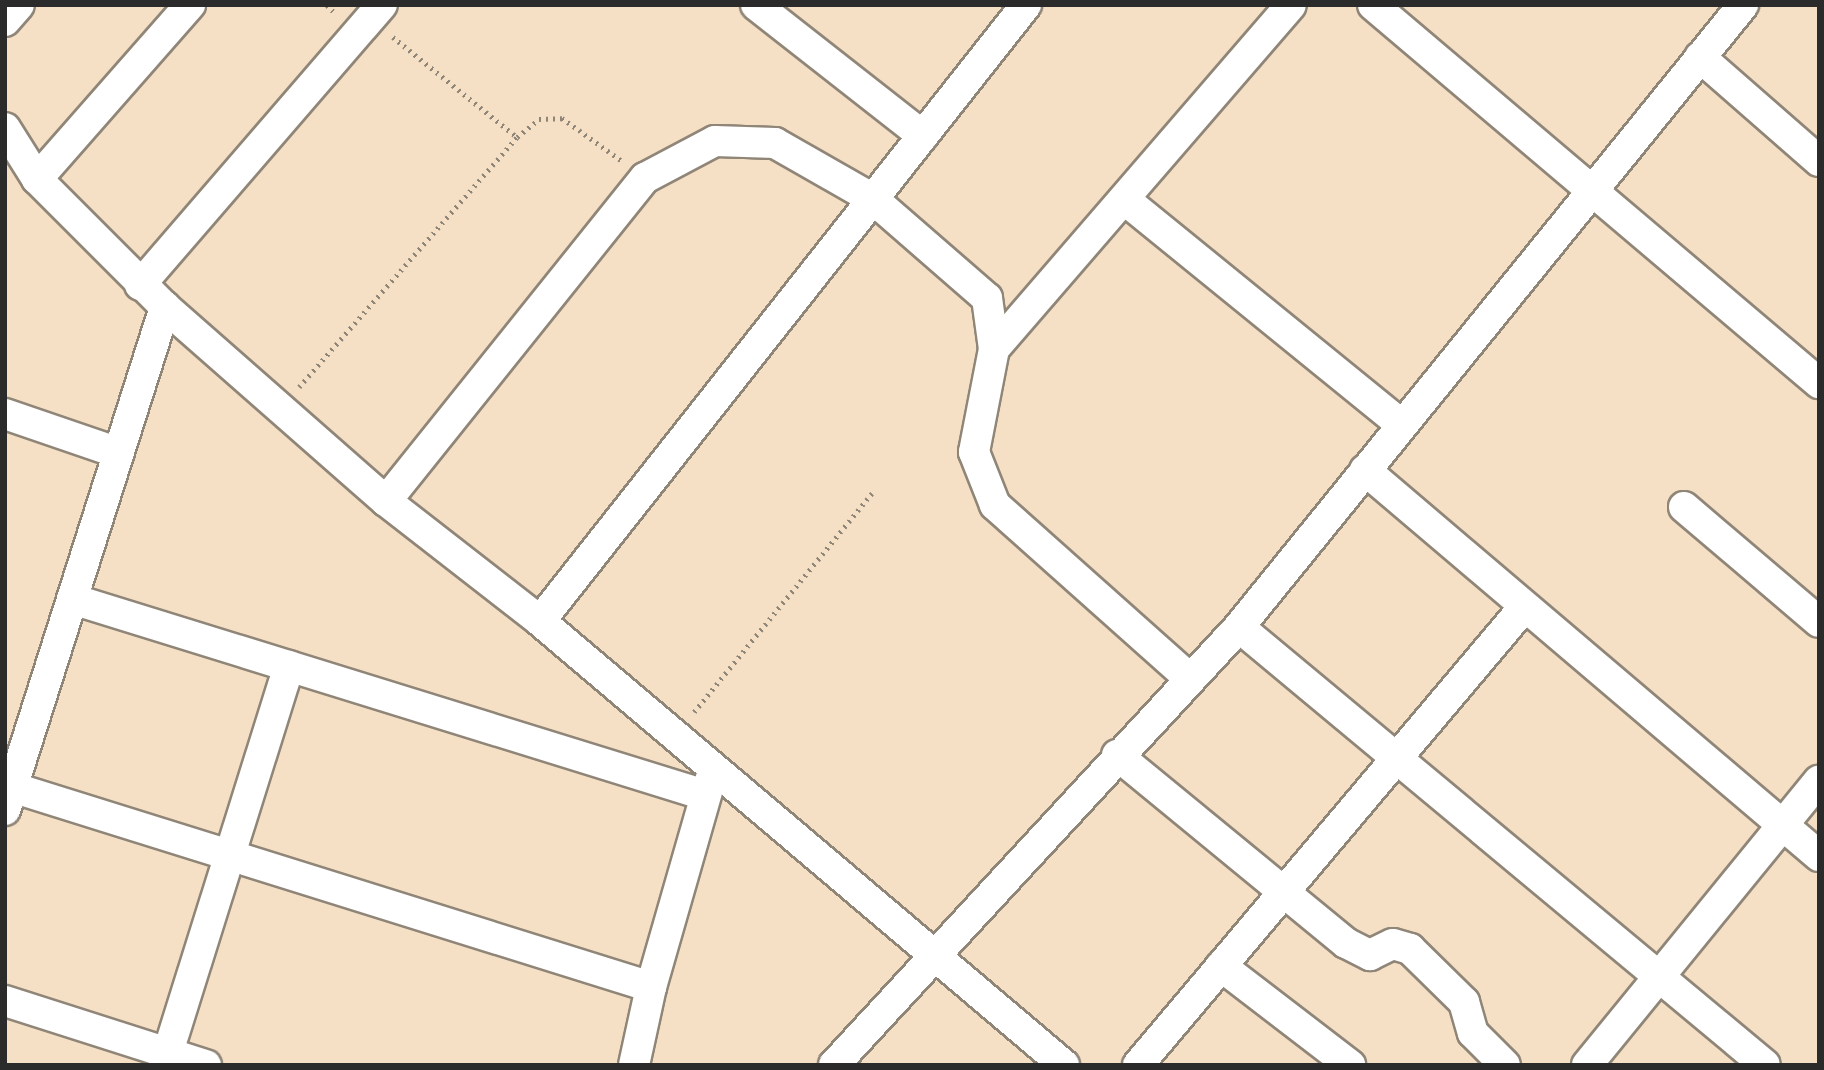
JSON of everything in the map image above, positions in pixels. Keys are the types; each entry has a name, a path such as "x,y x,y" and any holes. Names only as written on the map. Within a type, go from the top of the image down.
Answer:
{"street":[{"path":"5,21 19,5"},
{"path":"37,179 190,5"},
{"path":"756,5 923,136"},
{"path":"540,621 1026,5"},
{"path":"994,349 1291,5"},
{"path":"1373,5 1819,383"},
{"path":"834,1065 1116,755 1239,627 1700,57 1736,8"},
{"path":"141,285 376,12"},
{"path":"1700,57 1819,161"},
{"path":"5,128 37,179 165,307 386,501 540,621 674,737 709,783 933,957 1064,1065"},
{"path":"386,501 645,178 715,141 775,143 873,199 987,298 994,349 974,452 995,506 1189,678"},
{"path":"1124,199 1402,425"},
{"path":"165,307 8,794 230,855 651,987"},
{"path":"5,414 119,453"},
{"path":"1366,470 1819,856"},
{"path":"1684,507 1819,622"},
{"path":"72,599 289,666 709,783"},
{"path":"1138,1065 1525,606"},
{"path":"1239,627 1765,1065"},
{"path":"166,1059 289,666"},
{"path":"1116,755 1286,890 1314,921 1370,955 1392,944 1410,949 1464,1002 1472,1033 1505,1065"},
{"path":"1587,1065 1781,824 1819,781"},
{"path":"634,1065 651,987 709,783"},
{"path":"1222,966 1350,1065"},
{"path":"5,1001 166,1059 206,1065"}],"path":[{"path":"376,12 517,137"},
{"path":"280,408 517,137 539,119 562,118 645,178"},
{"path":"674,737 872,493"}]}
